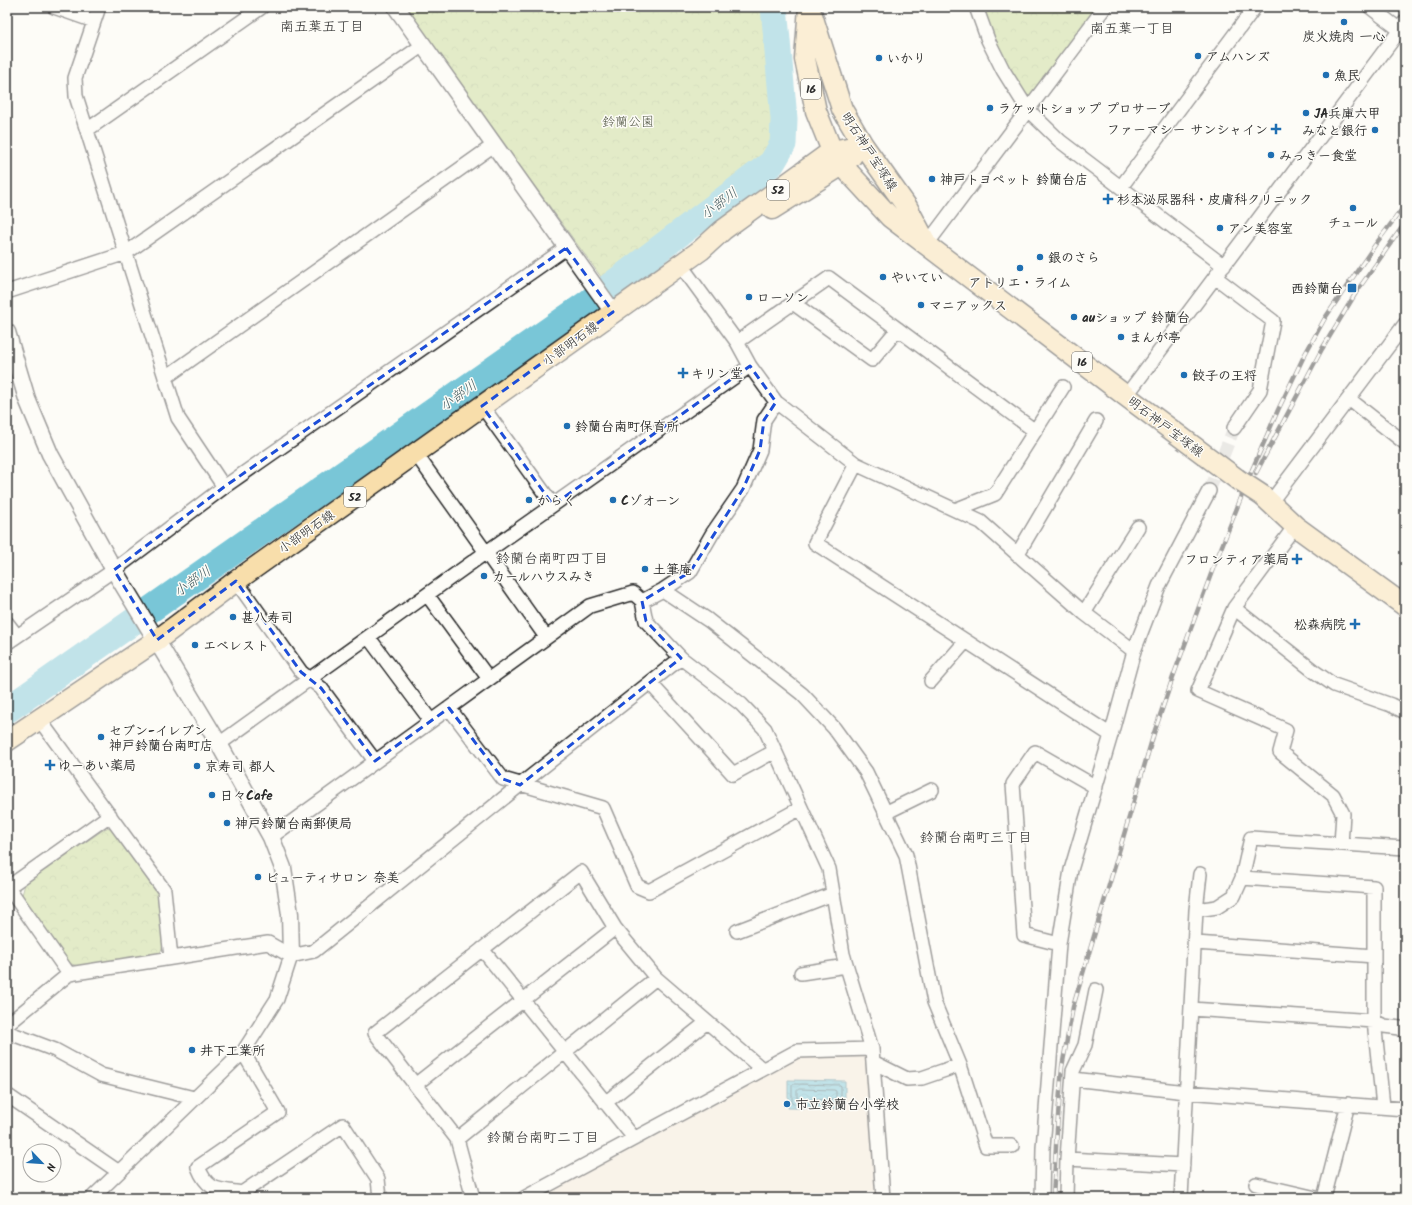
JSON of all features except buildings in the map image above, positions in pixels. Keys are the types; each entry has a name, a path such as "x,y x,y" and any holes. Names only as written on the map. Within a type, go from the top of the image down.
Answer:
{"main road":[{"name":"明石神戸宝塚線","path":"809,7 842,109 863,145 907,207 927,244"},
{"name":"明石神戸宝塚線","path":"809,7 804,59 816,111 837,158 890,217 1126,396 1267,500 1295,526 1405,606"},
{"name":"小部明石線","path":"7,742 152,632 236,581 482,406 610,309 701,250 723,230 837,158 863,145"}],"street":[{"path":"54,7 94,21"},
{"path":"98,7 75,78 76,96 178,418 224,487"},
{"path":"87,130 262,7"},
{"path":"396,7 610,309"},
{"path":"976,7 988,40 997,58 1028,110 1060,141 1224,266"},
{"path":"927,244 1105,7"},
{"path":"1121,187 1255,7"},
{"path":"1126,396 1403,27 1370,7"},
{"path":"7,292 126,253 423,45"},
{"path":"165,378 494,145"},
{"path":"7,623 12,639 114,570 224,487 566,248"},
{"path":"680,264 737,342 750,366 776,402 856,464 980,522 1084,613 1134,651"},
{"path":"1215,277 1273,321 1260,390 1234,428"},
{"path":"737,342 829,278 1035,431"},
{"path":"793,303 872,360 898,329"},
{"path":"1267,500 1349,399 1405,324"},
{"path":"7,332 26,399 50,454 114,570 220,744 271,837 283,868 290,914 291,956 277,999 242,1052 92,1198"},
{"path":"220,744 428,596 553,504 750,366"},
{"path":"955,510 995,494 1064,387"},
{"path":"1349,399 1405,443"},
{"path":"642,602 690,572 712,534 743,489 760,450 764,420 776,402"},
{"path":"482,406 553,504"},
{"path":"1017,555 1096,421"},
{"path":"416,454 546,637"},
{"path":"856,464 815,543 1111,735"},
{"path":"1042,1198 1043,1148 1059,944 1071,870 1134,651 1159,586 1209,491"},
{"path":"1295,526 1234,608 1198,691 1286,730 1280,752 1333,795 1343,814 1341,844"},
{"path":"1084,613 1138,527"},
{"path":"236,581 301,672 321,688 375,761"},
{"path":"663,590 708,620 802,694 834,728 866,772 906,855 934,1002 960,1065 986,1146 1012,1146"},
{"path":"271,837 590,606 633,593 642,602 646,621 682,658 741,704 765,729 829,869 843,954 872,1049 883,1198"},
{"path":"428,596 489,678"},
{"path":"1234,608 1315,672 1334,685 1391,705 1405,712"},
{"path":"369,638 431,721"},
{"path":"931,681 966,641"},
{"path":"194,1098 101,1076 8,1023 69,974 268,943 291,956 314,952 520,785 682,658"},
{"path":"650,683 733,774 775,751"},
{"path":"449,708 503,779 603,808 637,886 649,891 801,808"},
{"path":"39,718 164,890 172,958"},
{"path":"1059,944 1024,935 1013,784 1034,752 1096,787"},
{"path":"885,813 932,790"},
{"path":"69,974 8,887 110,815"},
{"path":"1196,910 1217,906 1234,896 1242,878 1251,838 1405,848"},
{"path":"473,1198 457,1139 375,1033 581,872 615,928 656,978 762,1069"},
{"path":"1181,1198 1186,1092 1196,943 1196,910 1200,874"},
{"path":"1242,878 1374,887 1374,1021 1383,1106"},
{"path":"737,931 833,894"},
{"path":"414,1085 615,928"},
{"path":"1196,943 1374,956"},
{"path":"482,949 634,1138"},
{"path":"801,973 846,966"},
{"path":"457,1139 656,978"},
{"path":"1066,1198 1067,1159 1074,1071 1085,1045 1096,990"},
{"path":"1191,1008 1374,1021 1384,1026 1400,1028 1405,1032"},
{"path":"605,1103 707,1022"},
{"path":"524,1198 797,1051 872,1049"},
{"path":"242,1052 278,1112 198,1167 203,1178 214,1189 242,1193 344,1125 378,1179 380,1198"},
{"path":"873,1062 907,1079 922,1078 960,1065"},
{"path":"1073,1079 1186,1092 1383,1106 1405,1109"},
{"path":"7,1095 119,1172"},
{"path":"1324,1198 1348,1104"},
{"path":"1067,1159 1183,1165"},
{"path":"1256,1184 1316,1198"}],"highlighted area":[{"path":"566,248 613,312 482,406 553,505 750,366 776,402 764,420 760,450 743,489 690,572 642,601 646,621 681,658 520,785 503,779 449,708 375,761 321,688 301,672 236,581 157,640 114,570 224,487"}],"shaded area":[{"name":"市立鈴蘭台小学校","path":"872,1049 883,1191 824,1194 824,1198 524,1198 797,1051"}],"green space":[{"name":"鈴蘭公園","path":"407,7 765,7 778,119 777,142 765,160 604,281 445,63"},
{"path":"976,7 1105,7 1028,110"},
{"path":"106,828 115,830 160,897 164,943 160,953 78,966 68,963 21,899 25,884"}],"water":[{"path":"788,1080 845,1081 845,1109 788,1108"}],"waterway":[{"name":"小部川","path":"7,710 588,303 772,163 783,144 784,119 774,7"}],"tunnel":[{"path":"1209,491 1234,428"}],"railway":[{"path":"1053,1198 1062,1067 1073,1007 1154,733 1173,677 1214,566 1252,470 1278,410 1304,356 1325,318 1375,245 1405,205"},
{"path":"1256,473 1322,349 1357,291 1405,223"}],"place":[{"name":"炭火焼肉 一心","path":"1344,22"},
{"name":"アムハンズ","path":"1198,56"},
{"name":"いかり","path":"879,58"},
{"name":"魚民","path":"1326,75"},
{"name":"ラケットショップ プロサーブ","path":"990,108"},
{"name":"JA兵庫六甲","path":"1306,113"},
{"name":"ファーマシー サンシャイン","path":"1276,129"},
{"name":"みなと銀行","path":"1375,130"},
{"name":"みっきー食堂","path":"1271,155"},
{"name":"神戸トヨペット 鈴蘭台店","path":"932,179"},
{"name":"杉本泌尿器科・皮膚科クリニック","path":"1108,199"},
{"name":"チュール","path":"1353,208"},
{"name":"アン美容室","path":"1220,228"},
{"name":"銀のさら","path":"1040,257"},
{"name":"アトリエ・ライム","path":"1020,268"},
{"name":"やいてい","path":"883,277"},
{"name":"西鈴蘭台","path":"1352,288"},
{"name":"ローソン","path":"749,297"},
{"name":"マニアックス","path":"921,305"},
{"name":"auショップ 鈴蘭台","path":"1074,317"},
{"name":"まんが亭","path":"1121,337"},
{"name":"キリン堂","path":"683,373"},
{"name":"餃子の王将","path":"1184,375"},
{"name":"鈴蘭台南町保育所","path":"567,426"},
{"name":"からく","path":"529,500"},
{"name":"Cゾオーン","path":"613,500"},
{"name":"フロンティア薬局","path":"1297,559"},
{"name":"土筆庵","path":"645,569"},
{"name":"カールハウスみき","path":"484,576"},
{"name":"甚八寿司","path":"233,617"},
{"name":"松森病院","path":"1355,624"},
{"name":"エベレスト","path":"195,645"},
{"name":"セブン-イレブン 神戸鈴蘭台南町店","path":"101,737"},
{"name":"ゆーあい薬局","path":"50,765"},
{"name":"京寿司 都人","path":"197,766"},
{"name":"日々Cafe","path":"212,795"},
{"name":"神戸鈴蘭台南郵便局","path":"227,823"},
{"name":"ビューティサロン 奈美","path":"258,877"},
{"name":"井下工業所","path":"192,1050"},
{"name":"市立鈴蘭台小学校","path":"787,1104"}],"district":[{"name":"南五葉五丁目","path":"322,26"},
{"name":"南五葉一丁目","path":"1132,28"},
{"name":"鈴蘭台南町四丁目","path":"552,558"},
{"name":"鈴蘭台南町三丁目","path":"976,837"},
{"name":"鈴蘭台南町二丁目","path":"543,1137"}]}
